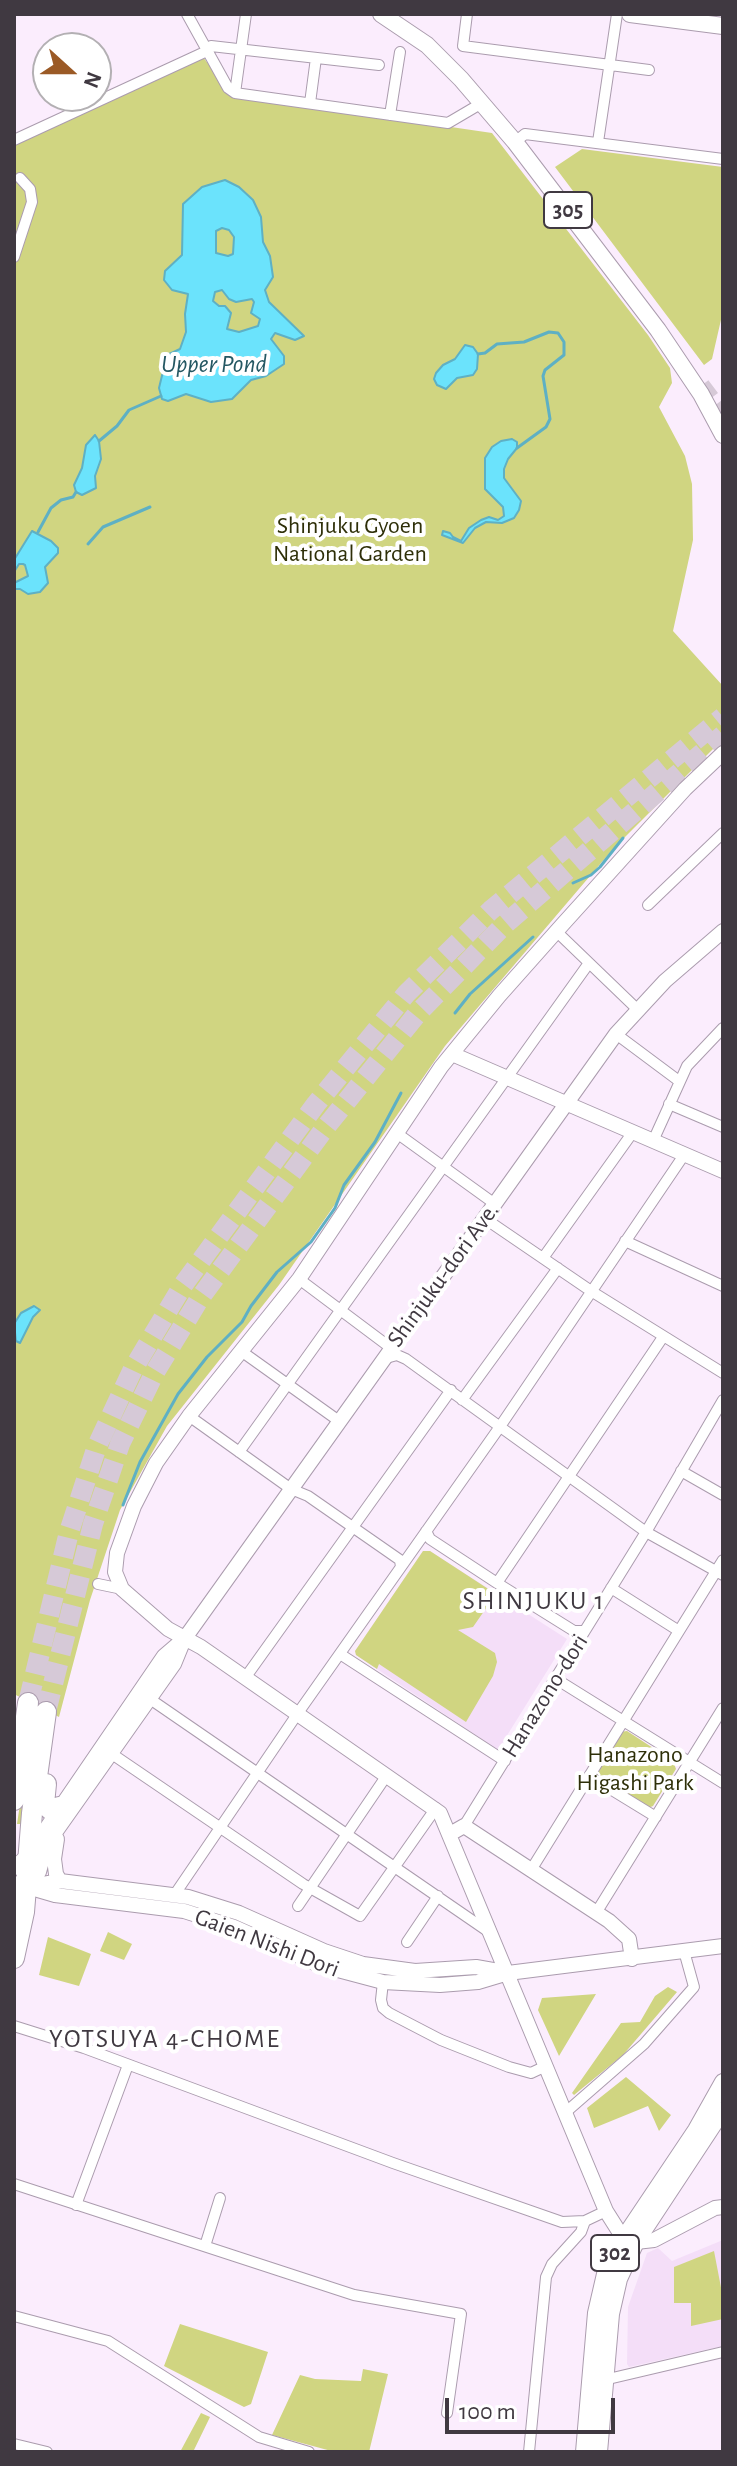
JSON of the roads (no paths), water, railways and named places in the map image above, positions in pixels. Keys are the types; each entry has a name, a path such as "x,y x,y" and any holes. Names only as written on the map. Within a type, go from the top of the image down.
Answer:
{"highway":[{"path":"37,1708 49,1766 44,1804 51,1810 64,1812"},
{"path":"14,1800 37,1708"},
{"path":"20,1885 37,1708"},
{"name":"Shinjuku-dori Ave.","path":"14,1958 20,1885"}],"main road":[{"name":"305","path":"381,14 427,45 515,142 658,330 701,394 723,435"},
{"path":"630,14 723,26"},
{"name":"302","path":"599,2452 615,2295 630,2239 723,2082"},
{"name":"302","path":"584,2452 599,2293 613,2256 630,2239 723,2110"}],"street":[{"path":"187,14 228,88 235,93 448,123 482,103"},
{"path":"235,93 246,14"},
{"path":"467,14 463,46 649,70"},
{"path":"598,142 617,14"},
{"path":"14,140 207,51 211,46 379,65"},
{"path":"390,115 400,52"},
{"path":"310,103 316,58"},
{"path":"515,142 525,134 723,159"},
{"path":"14,257 17,237 32,202 30,189 20,178"},
{"path":"723,753 685,789 556,931 452,1054 299,1279 189,1416 156,1463 138,1497 117,1553 115,1572 120,1586 168,1629 436,1808 450,1834 614,2226 630,2239 654,2240 715,2208 723,2207"},
{"path":"648,905 723,833"},
{"path":"556,931 637,1009"},
{"name":"Shinjuku-dori Ave.","path":"21,1862 112,1754 174,1664 185,1638 616,1034 665,981 723,931"},
{"path":"239,1452 589,963"},
{"path":"653,1141 687,1066 723,1028"},
{"path":"616,1034 679,1081"},
{"path":"452,1054 723,1171"},
{"path":"669,1104 723,1127"},
{"path":"543,1258 633,1132"},
{"path":"398,1134 495,1204"},
{"path":"175,1894 499,1428 684,1155"},
{"path":"484,1218 591,1291 723,1373"},
{"path":"625,1241 723,1286"},
{"path":"462,1400 558,1268"},
{"path":"299,1279 340,1310 388,1354 401,1356 451,1390 499,1428 646,1532 720,1573"},
{"path":"497,1583 663,1337"},
{"path":"241,1351 339,1421"},
{"path":"245,1678 451,1390"},
{"name":"Hanazono-dori","path":"464,1826 646,1532 723,1400"},
{"path":"189,1416 291,1489 308,1496 400,1560 401,1567"},
{"path":"681,1471 723,1495"},
{"path":"426,1531 430,1539 497,1583 574,1631 584,1631"},
{"path":"531,1870 679,1631 720,1573 723,1560"},
{"path":"611,1588 679,1631"},
{"name":"Shinjuku-dori Ave.","path":"20,1885 36,1877 45,1850 64,1812 164,1656 185,1638"},
{"path":"340,1654 505,1761"},
{"path":"556,1679 723,1783"},
{"path":"150,1699 491,1933"},
{"path":"596,1913 723,1708"},
{"path":"112,1754 310,1888 360,1916 436,1808"},
{"path":"298,1906 387,1775"},
{"path":"589,1776 656,1817"},
{"path":"60,1881 56,1874 54,1849 64,1812"},
{"path":"450,1834 464,1826 596,1913 629,1939 632,1959"},
{"name":"Gaien Nishi Dori","path":"20,1885 60,1881 175,1894 239,1913 324,1951 363,1964 415,1971 476,1967 508,1973"},
{"name":"Gaien Nishi Dori","path":"20,1885 68,1897 184,1911 234,1927 329,1968 383,1982 440,1985 478,1982 508,1973 723,1946"},
{"path":"407,1942 438,1896"},
{"path":"566,2112 636,2052 694,1987 684,1951"},
{"path":"383,1982 383,2008 441,2040 531,2073 546,2066"},
{"path":"14,2026 562,2222 585,2221 606,2211"},
{"path":"76,2205 128,2065"},
{"path":"14,2184 354,2295 461,2314 447,2413"},
{"path":"205,2246 220,2198"},
{"path":"529,2452 546,2277 552,2264 581,2232 585,2221"},
{"path":"14,2316 108,2341 259,2437 309,2452"},
{"path":"604,2380 723,2352"},
{"path":"14,2444 47,2452"}],"water":[{"name":"Upper Pond","path":"225,180 239,187 253,200 261,217 263,242 270,256 273,277 265,290 269,302 304,336 295,340 275,333 271,339 284,356 284,364 266,376 251,380 232,399 211,402 186,394 168,401 162,399 159,388 167,355 180,349 186,332 188,294 172,290 164,280 165,271 182,255 183,204 202,187","holes":["222,228 229,230 234,237 233,254 228,256 216,253 216,231","222,290 236,302 252,299 251,313 260,319 258,326 239,332 227,329 231,313 225,306 213,301 215,292"]},
{"path":"465,345 473,347 478,354 477,369 473,375 457,378 446,389 437,385 434,379 436,373 455,359"},
{"path":"95,435 99,441 101,459 95,476 96,488 82,495 76,492 74,485 82,468 86,445"},
{"path":"512,439 517,442 517,448 508,459 504,478 521,501 514,518 502,523 486,522 475,528 463,543 442,535 443,531 450,533 461,541 469,528 481,520 489,517 498,520 504,516 503,507 485,489 485,458 492,447"},
{"path":"32,531 51,541 58,548 58,553 45,567 48,583 40,592 28,594 14,589 14,583 28,576 23,564 19,564 14,572 14,560"},
{"path":"34,1306 40,1310 20,1343 16,1341 14,1324 21,1313"}],"waterway":[{"path":"478,354 497,344 524,342 549,332 558,333 564,342 564,355 545,370 543,376 550,419 546,427 517,448"},
{"path":"99,441 117,426 129,410 161,396"},
{"path":"38,532 51,508 61,500 73,497 76,492"},
{"path":"88,544 103,527 150,507"},
{"path":"573,883 600,867 623,838"},
{"path":"455,1013 470,994 533,937"},
{"path":"123,1505 140,1462 178,1394 207,1357 242,1322 277,1272 311,1242 335,1208 344,1185 375,1142 401,1093"}],"tunnel":[{"path":"702,385 723,413"},
{"path":"28,1703 69,1532 97,1446 133,1369 183,1285 316,1104 406,994 491,910 723,717"},
{"path":"46,1712 93,1524 120,1444 155,1372 200,1298 325,1128 417,1014 504,925 723,735"}],"district":[{"name":"SHINJUKU 1","path":"534,1601"},
{"name":"YOTSUYA 4-CHOME","path":"165,2039"}],"park label":[{"name":"Shinjuku Gyoen National Garden","path":"350,540"},
{"name":"Hanazono Higashi Park","path":"635,1769"}]}
